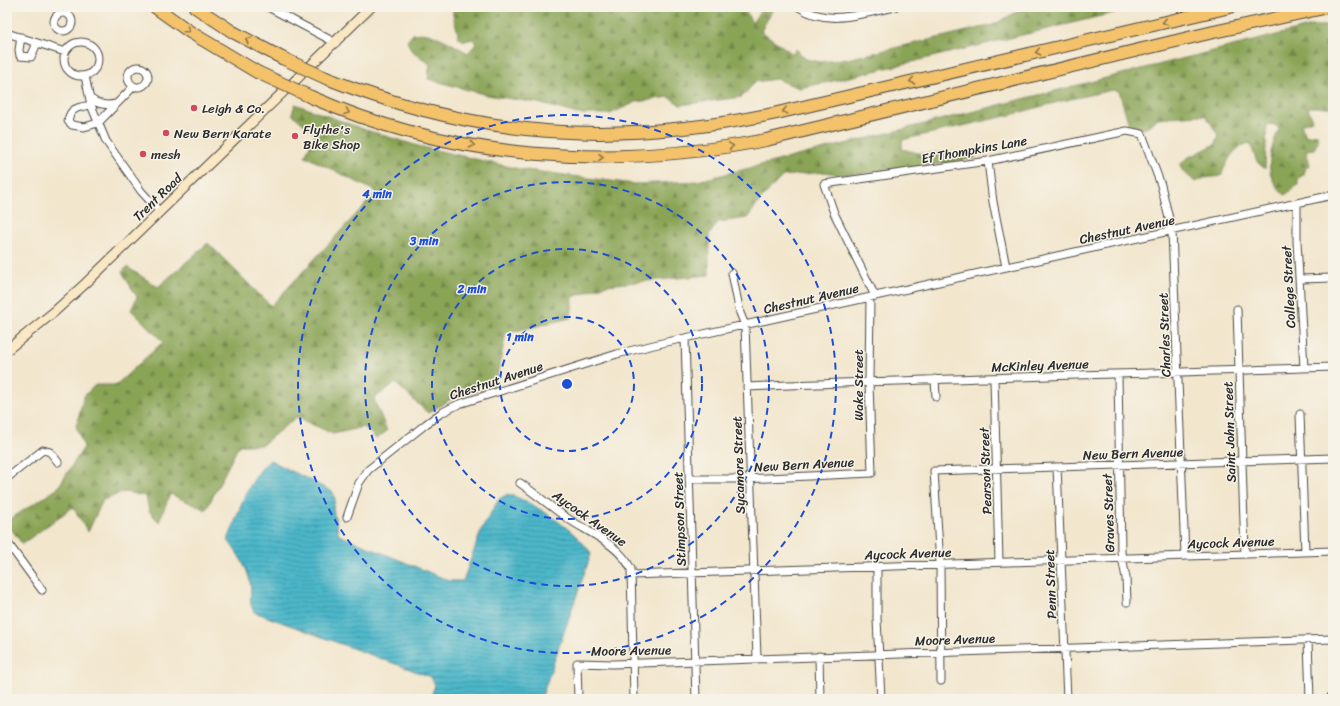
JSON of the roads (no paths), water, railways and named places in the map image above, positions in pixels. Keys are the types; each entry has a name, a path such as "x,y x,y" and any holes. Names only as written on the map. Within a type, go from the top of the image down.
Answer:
{"highway":[{"path":"155,7 190,32 258,72 311,97 350,113 407,131 488,148 581,157 662,155 727,147 766,140 1328,7"},
{"path":"195,7 233,32 282,58 326,78 382,99 413,108 503,127 564,133 656,132 718,125 777,113 1230,7"},
{"path":"1305,12 1333,10"}],"street":[{"path":"268,7 336,43"},
{"name":"Trent Road","path":"7,350 60,307 336,43 371,7"},
{"path":"799,7 815,15 830,18 846,17 878,9 895,7"},
{"path":"67,30 74,43"},
{"path":"7,33 65,52"},
{"path":"21,37 18,50 20,56 31,57 37,43"},
{"path":"85,42 95,48 98,53 98,65 90,74 85,76 74,75 66,68 64,58 65,52 74,43 85,42"},
{"path":"85,76 98,123 117,159 141,191 160,212"},
{"path":"117,104 109,106 91,102 73,109 69,113 68,120 72,126 84,127 98,123 117,104 134,86"},
{"name":"Ef Thompkins Lane","path":"824,184 988,161 1127,132"},
{"name":"Charles Street","path":"1127,132 1142,134 1161,185 1172,231 1185,555"},
{"path":"988,161 993,202 1006,267"},
{"name":"Wake Street","path":"824,184 834,212 872,297 869,382 872,473"},
{"name":"Chestnut Avenue","path":"346,517 354,493 368,470 426,424 453,406 617,354 1333,196"},
{"name":"College Street","path":"1297,204 1299,279 1304,368"},
{"name":"Sycamore Street","path":"732,273 740,313 745,325 757,658"},
{"path":"1299,279 1333,278"},
{"name":"Saint John Street","path":"1237,309 1245,554"},
{"name":"Stimpson Street","path":"685,338 696,699"},
{"path":"7,339 16,344"},
{"name":"McKinley Avenue","path":"747,388 935,379 994,379 1333,367"},
{"name":"Graves Street","path":"1118,375 1118,466 1122,558 1126,578 1127,602"},
{"path":"935,379 936,397"},
{"name":"Pearson Street","path":"994,379 999,562"},
{"path":"1300,414 1305,552"},
{"path":"7,478 43,450 50,452 58,462"},
{"name":"New Bern Avenue","path":"940,564 934,471 1333,458"},
{"name":"Penn Street","path":"1057,467 1067,699"},
{"name":"New Bern Avenue","path":"689,479 751,479 872,473"},
{"name":"Aycock Avenue","path":"520,483 566,517 612,546 627,560 631,569 631,575 1061,559 1333,551"},
{"path":"7,542 42,590"},
{"path":"940,564 941,681"},
{"path":"877,566 881,699"},
{"path":"631,575 634,699"},
{"name":"Moore Avenue","path":"578,699 577,663 1308,641 1333,639"},
{"path":"1308,641 1310,699"},
{"path":"819,656 820,699"},
{"path":"1331,699 1333,695"}],"water":[{"path":"270,460 333,492 335,499 333,509 339,535 450,581 463,581 482,528 499,499 508,494 530,503 577,537 591,554 541,699 430,699 435,685 431,677 254,612 250,600 251,586 249,576 228,540 244,497 255,477"}],"place":[{"name":"Leigh & Co.","path":"194,108"},
{"name":"New Bern Karate","path":"166,133"},
{"name":"Flythe's Bike Shop","path":"295,136"},
{"name":"mesh","path":"143,154"}]}
